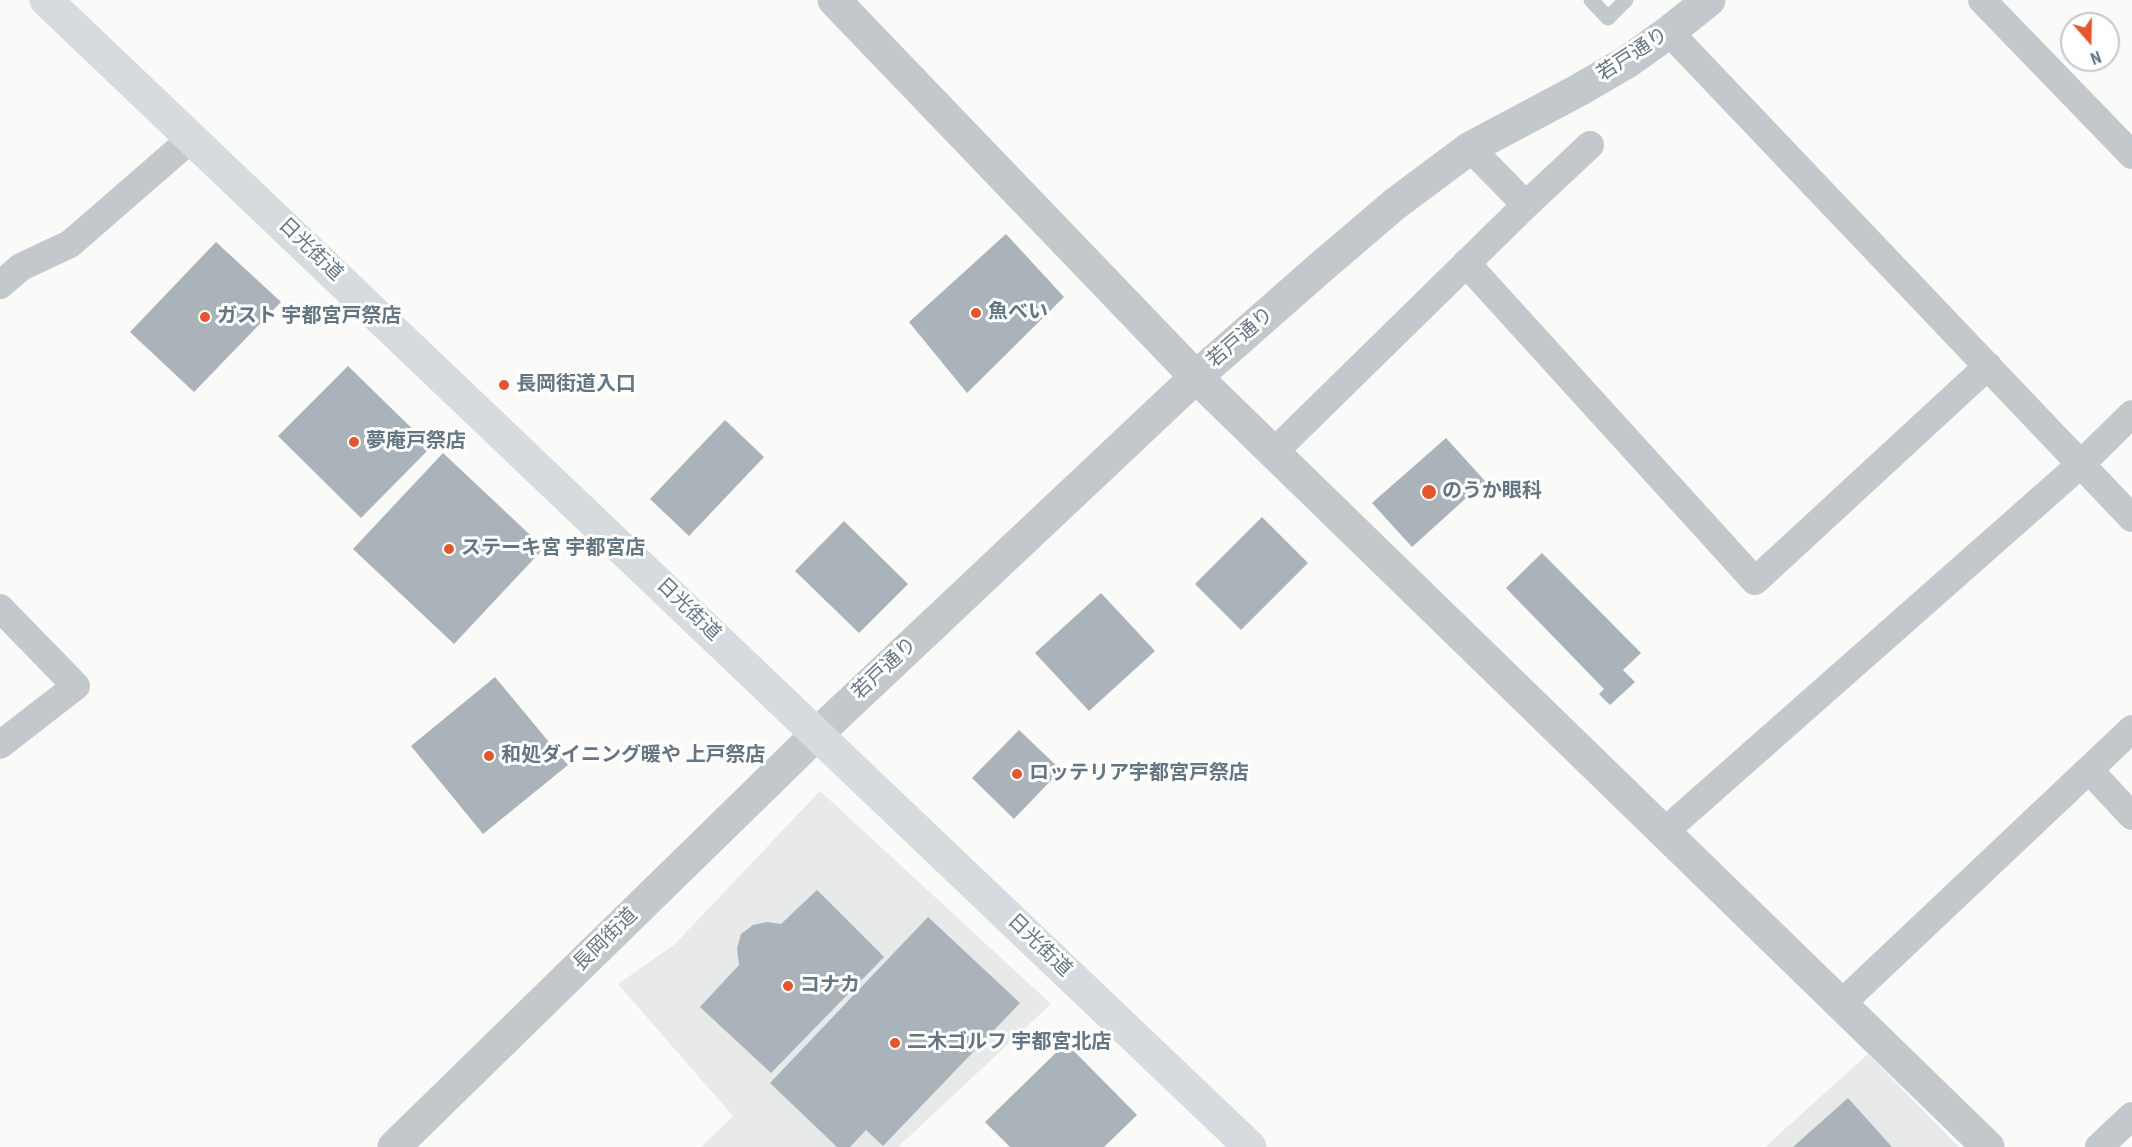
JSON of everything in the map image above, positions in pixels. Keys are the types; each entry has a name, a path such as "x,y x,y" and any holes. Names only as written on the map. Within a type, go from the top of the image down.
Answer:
{"highway":[{"name":"日光街道","path":"46,0 1250,1147"}],"street":[{"path":"834,0 1196,377 1988,1147"},
{"name":"若戸通り","path":"817,734 1196,377 1395,204 1470,148 1579,90 1670,32 1709,0"},
{"path":"1982,0 2132,155"},
{"path":"1670,32 2132,519"},
{"path":"0,285 21,267 70,244 192,138"},
{"path":"1273,453 1590,145"},
{"path":"1470,148 1526,205"},
{"path":"1466,263 1755,581 1988,366"},
{"path":"1664,832 2081,464 2132,414"},
{"path":"0,608 76,686 0,745"},
{"path":"1841,1004 2132,729"},
{"name":"長岡街道","path":"394,1147 817,734"},
{"path":"2089,770 2132,816"},
{"path":"2099,1147 2132,1116"}],"lane":[{"path":"1591,0 1608,18 1626,0"}],"shaded area":[{"path":"820,791 1051,1004 898,1147 701,1147 733,1116 618,984 675,944"},
{"path":"1868,1054 1959,1147 1765,1147"}],"building":[{"path":"1006,234 1064,297 967,393 909,322"},
{"name":"ガスト 宇都宮戸祭店","path":"216,242 281,302 194,392 130,332"},
{"name":"夢庵戸祭店","path":"348,366 431,447 361,518 278,436"},
{"path":"725,420 764,457 689,536 650,499"},
{"name":"のうか眼科","path":"1446,438 1485,481 1412,547 1372,503"},
{"name":"ステーキ宮 宇都宮店","path":"443,453 544,548 454,644 353,549"},
{"path":"1262,517 1308,563 1241,630 1195,584"},
{"path":"844,521 908,584 859,633 795,571"},
{"path":"1542,553 1641,653 1623,670 1635,682 1610,705 1599,694 1604,689 1506,588"},
{"path":"1101,593 1155,651 1089,711 1035,653"},
{"name":"和処ダイニング暖や 上戸祭店","path":"495,677 568,765 483,834 411,746"},
{"name":"ロッテリア宇都宮戸祭店","path":"1019,730 1061,770 1014,819 972,778"},
{"name":"コナカ","path":"817,890 884,957 771,1073 700,1007 739,965 737,948 741,934 753,925 767,922 781,924"},
{"name":"二木ゴルフ 宇都宮北店","path":"928,917 1020,1003 883,1146 866,1130 850,1147 837,1147 770,1083"},
{"path":"1066,1043 1137,1115 1104,1147 1010,1147 985,1122"},
{"path":"1848,1098 1892,1147 1793,1147"}],"place":[{"name":"魚べい","path":"976,313"},
{"name":"ガスト 宇都宮戸祭店","path":"205,317"},
{"name":"長岡街道入口","path":"504,385"},
{"name":"夢庵戸祭店","path":"354,442"},
{"name":"のうか眼科","path":"1429,492"},
{"name":"ステーキ宮 宇都宮店","path":"449,549"},
{"name":"和処ダイニング暖や 上戸祭店","path":"489,756"},
{"name":"ロッテリア宇都宮戸祭店","path":"1017,774"},
{"name":"コナカ","path":"788,986"},
{"name":"二木ゴルフ 宇都宮北店","path":"895,1043"}]}
